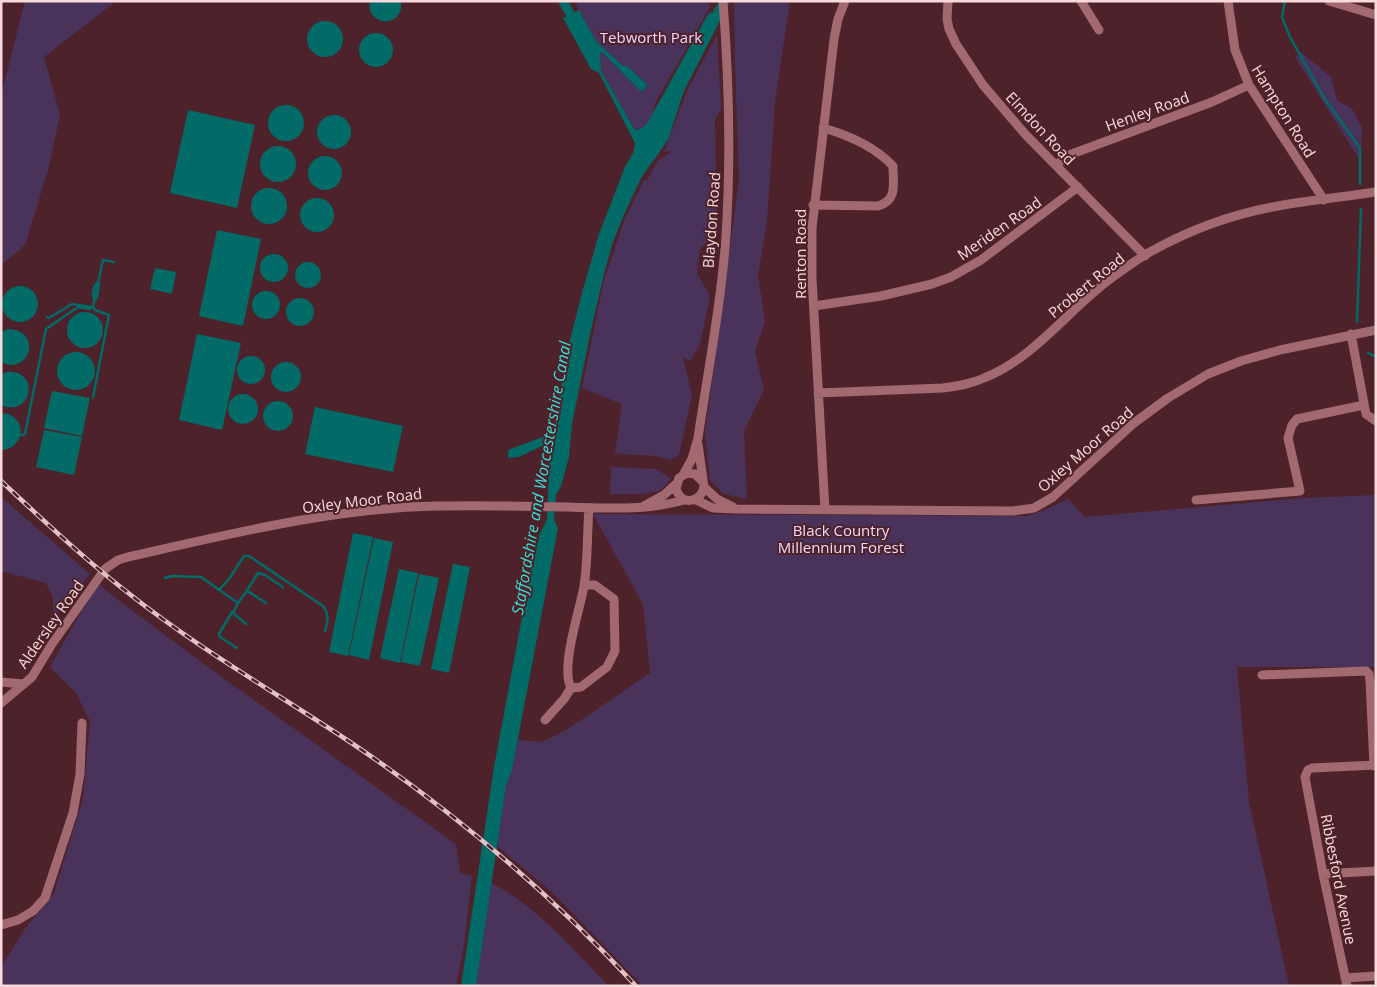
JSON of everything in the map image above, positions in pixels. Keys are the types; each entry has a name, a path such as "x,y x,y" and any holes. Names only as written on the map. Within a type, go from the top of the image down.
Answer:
{"street":[{"name":"Blaydon Road","path":"683,475 692,459 698,438 718,306 726,237 729,150 726,48 722,1"},
{"name":"Renton Road","path":"825,510 811,254 813,205 834,39 838,19 845,1"},
{"name":"Elmdon Road","path":"948,1 947,19 949,29 956,44 983,85 1025,134 1145,256"},
{"path":"1081,1 1099,30"},
{"name":"Hampton Road","path":"1228,1 1235,50 1249,86 1324,200"},
{"path":"1329,1 1376,15"},
{"name":"Henley Road","path":"1056,165 1069,155 1212,102 1249,86"},
{"path":"813,205 878,206 891,198 893,193 892,166 885,158 848,136 823,128"},
{"name":"Meriden Road","path":"814,306 881,296 932,284 951,277 981,260 1078,187"},
{"name":"Probert Road","path":"818,393 944,388 964,385 983,379 1019,359 1100,287 1145,256 1181,236 1236,215 1278,206 1376,192"},
{"name":"Oxley Moor Road","path":"696,500 713,508 736,509 1013,511 1034,508 1054,497 1145,414 1191,383 1222,368 1260,355 1376,330"},
{"path":"1351,334 1366,414 1376,421"},
{"path":"1196,500 1300,492 1288,438 1292,425 1297,419 1364,405"},
{"name":"Blaydon Road","path":"698,438 703,485"},
{"path":"703,485 701,495 696,500 684,500 677,494 676,484 679,478 683,475 695,474 703,485 718,499 736,509"},
{"name":"Oxley Moor Road","path":"642,507 664,495 676,484"},
{"name":"Oxley Moor Road","path":"97,580 110,565 128,557 332,514 382,508 438,506 642,507 665,506 684,500"},
{"path":"571,688 568,682 569,656 584,585 588,508"},
{"name":"Aldersley Road","path":"1,703 32,677 52,644 97,580"},
{"path":"571,688 582,687 607,667 615,651 614,599 595,585 584,585"},
{"path":"1262,675 1366,671 1369,674 1370,681 1375,765"},
{"path":"1,682 24,684"},
{"path":"544,720 551,706 564,699 571,688"},
{"path":"1,925 26,916 45,898 73,813 80,774 82,723"},
{"name":"Ribbesford Avenue","path":"1346,982 1305,777 1308,770 1312,768 1375,765"},
{"path":"1323,874 1376,871"},
{"path":"1346,982 1376,976"}],"green space":[{"path":"25,1 116,1 44,57 60,115 48,170 25,245 1,265 1,96"},
{"name":"Tebworth Park","path":"574,1 709,1 710,7 654,105 651,117 641,129 637,130 632,125 601,71 600,52 641,92 648,85 628,67 622,65 595,40"},
{"path":"734,1 790,1 775,102 767,221 758,275 765,322 755,351 764,390 744,431 747,499 724,494 710,480 705,433 739,180"},
{"path":"717,35 721,109 715,120 717,234 700,248 697,273 710,296 700,344 690,361 683,357 692,395 679,455 670,460 657,456 615,453 622,404 582,388 604,280 625,219 644,180 647,180 658,161 673,151 664,152 687,91"},
{"path":"1301,52 1331,77 1337,100 1352,109 1362,128 1361,162 1295,57"},
{"path":"611,467 657,469 671,479 659,491 642,494 610,494"},
{"name":"Black Country Millennium Forest","path":"1376,495 1376,667 1237,667 1249,802 1289,986 643,986 553,893 497,846 506,786 512,770 518,740 542,742 568,729 650,673 643,604 593,514 1027,516 1068,499 1085,517 1303,498"},
{"path":"1,497 90,574 53,620 53,597 46,583 1,571"},
{"path":"99,584 209,668 456,844 460,873 472,876 464,945 456,986 1,986 1,968 24,930 54,893 83,799 90,721 76,693 50,667 87,601"},
{"path":"491,883 524,903 539,916 609,986 476,986"}],"water":[{"path":"370,1 401,1 401,10 392,20 379,20 373,16 370,10"},
{"path":"719,1 730,1 684,91 668,140 641,178 623,217 613,242 604,274 572,424 569,457 561,486 556,495 554,519 558,528 512,770 506,786 476,986 461,986 494,767 531,569 539,536 547,519 550,446 546,444 519,457 508,458 508,450 548,435 553,431 568,348 582,293 599,234 625,167 634,151 635,143 599,73 591,69 563,18 579,10 595,40 622,65 628,67 648,85 641,92 600,52 601,71 636,130 642,128 648,122 708,14 713,12"},
{"path":"325,21 338,26 343,39 338,52 325,57 312,52 307,39 312,26"},
{"path":"376,33 388,38 393,50 388,62 376,67 364,62 359,50 364,38"},
{"path":"286,105 293,106 299,110 303,116 303,130 299,136 293,140 286,141 279,140 273,136 269,130 268,123 269,116 273,110 279,106"},
{"path":"188,110 255,125 237,208 170,193"},
{"path":"334,115 341,116 346,120 350,125 350,139 346,144 341,148 334,149 327,148 322,144 318,139 317,132 318,125 322,120 327,116"},
{"path":"278,146 285,147 291,151 295,157 295,171 291,177 285,181 278,182 271,181 265,177 261,171 260,164 261,157 265,151 271,147"},
{"path":"325,156 332,157 337,161 341,166 341,180 337,185 332,189 325,190 318,189 313,185 309,180 308,173 309,166 313,161 318,157"},
{"path":"269,188 282,193 287,206 282,219 269,224 256,219 251,206 256,193"},
{"path":"317,198 324,199 329,203 333,208 333,222 329,227 324,231 317,232 310,231 305,227 301,222 300,215 301,208 305,203 310,199"},
{"path":"217,230 261,239 243,326 199,316"},
{"path":"274,254 284,258 288,268 284,278 274,282 264,278 260,268 264,258"},
{"path":"308,262 317,266 321,275 317,284 308,288 299,284 295,275 299,266"},
{"path":"155,268 176,272 172,294 150,289"},
{"path":"20,286 27,287 33,291 37,297 37,311 33,317 27,321 20,322 13,321 7,317 3,311 2,304 3,297 7,291 13,287"},
{"path":"266,291 276,295 280,305 276,315 266,319 256,315 252,305 256,295"},
{"path":"300,298 310,302 314,312 310,322 300,326 290,322 286,312 290,302"},
{"path":"85,312 92,313 98,317 102,323 102,337 98,343 92,347 85,348 78,347 72,343 68,337 67,330 68,323 72,317 78,313"},
{"path":"8,329 19,331 26,337 29,344 29,352 25,358 19,363 11,365 1,362 1,332"},
{"path":"197,334 241,343 222,430 179,420"},
{"path":"76,352 89,358 95,371 89,384 76,390 63,384 57,371 63,358"},
{"path":"251,356 261,360 265,370 261,380 251,384 241,380 237,370 241,360"},
{"path":"286,362 292,363 300,371 300,383 292,391 286,392 280,391 272,383 271,377 272,371 280,363"},
{"path":"7,372 18,373 25,378 28,385 28,393 20,405 12,407 1,405 1,374"},
{"path":"52,391 90,398 82,436 44,428"},
{"path":"243,394 249,395 257,403 257,415 249,423 243,424 237,423 229,415 228,409 229,403 237,395"},
{"path":"278,401 289,405 293,416 289,427 278,431 267,427 263,416 267,405"},
{"path":"315,407 403,426 393,472 305,454"},
{"path":"1,413 9,414 15,418 21,430 20,437 16,443 10,448 2,450"},
{"path":"44,430 82,437 74,475 36,467"},
{"path":"353,533 373,537 348,656 329,652"},
{"path":"374,538 393,542 369,660 349,655"},
{"path":"453,564 470,567 449,673 431,669"},
{"path":"399,569 418,573 400,663 380,658"},
{"path":"419,574 439,578 420,666 401,662"}],"waterway":[{"path":"563,1 575,23"},
{"path":"1285,1 1282,17 1290,37 1324,98 1360,148 1360,184"},
{"path":"1357,322 1361,209"},
{"path":"93,397 109,315 95,310 93,306 103,260 114,262"},
{"path":"94,299 93,291 97,283"},
{"path":"95,300 99,284"},
{"path":"47,317 49,318 72,304 92,307"},
{"path":"20,435 25,434 46,329 78,307 90,309 93,306"},
{"path":"1368,353 1376,357"},
{"path":"219,590 229,579 244,556 249,556 323,606 327,618 325,631"},
{"path":"246,592 258,573 265,575 283,587"},
{"path":"165,578 172,576 201,577 238,603 246,592 266,603"},
{"path":"238,603 233,613 246,624"},
{"path":"232,612 219,634 220,637 237,648"}],"railway":[{"path":"1,481 79,552 153,612 207,650 347,740 462,824 499,854 569,918 636,986"}],"water label":[{"name":"Staffordshire and Worcestershire Canal","path":"541,478"}]}
